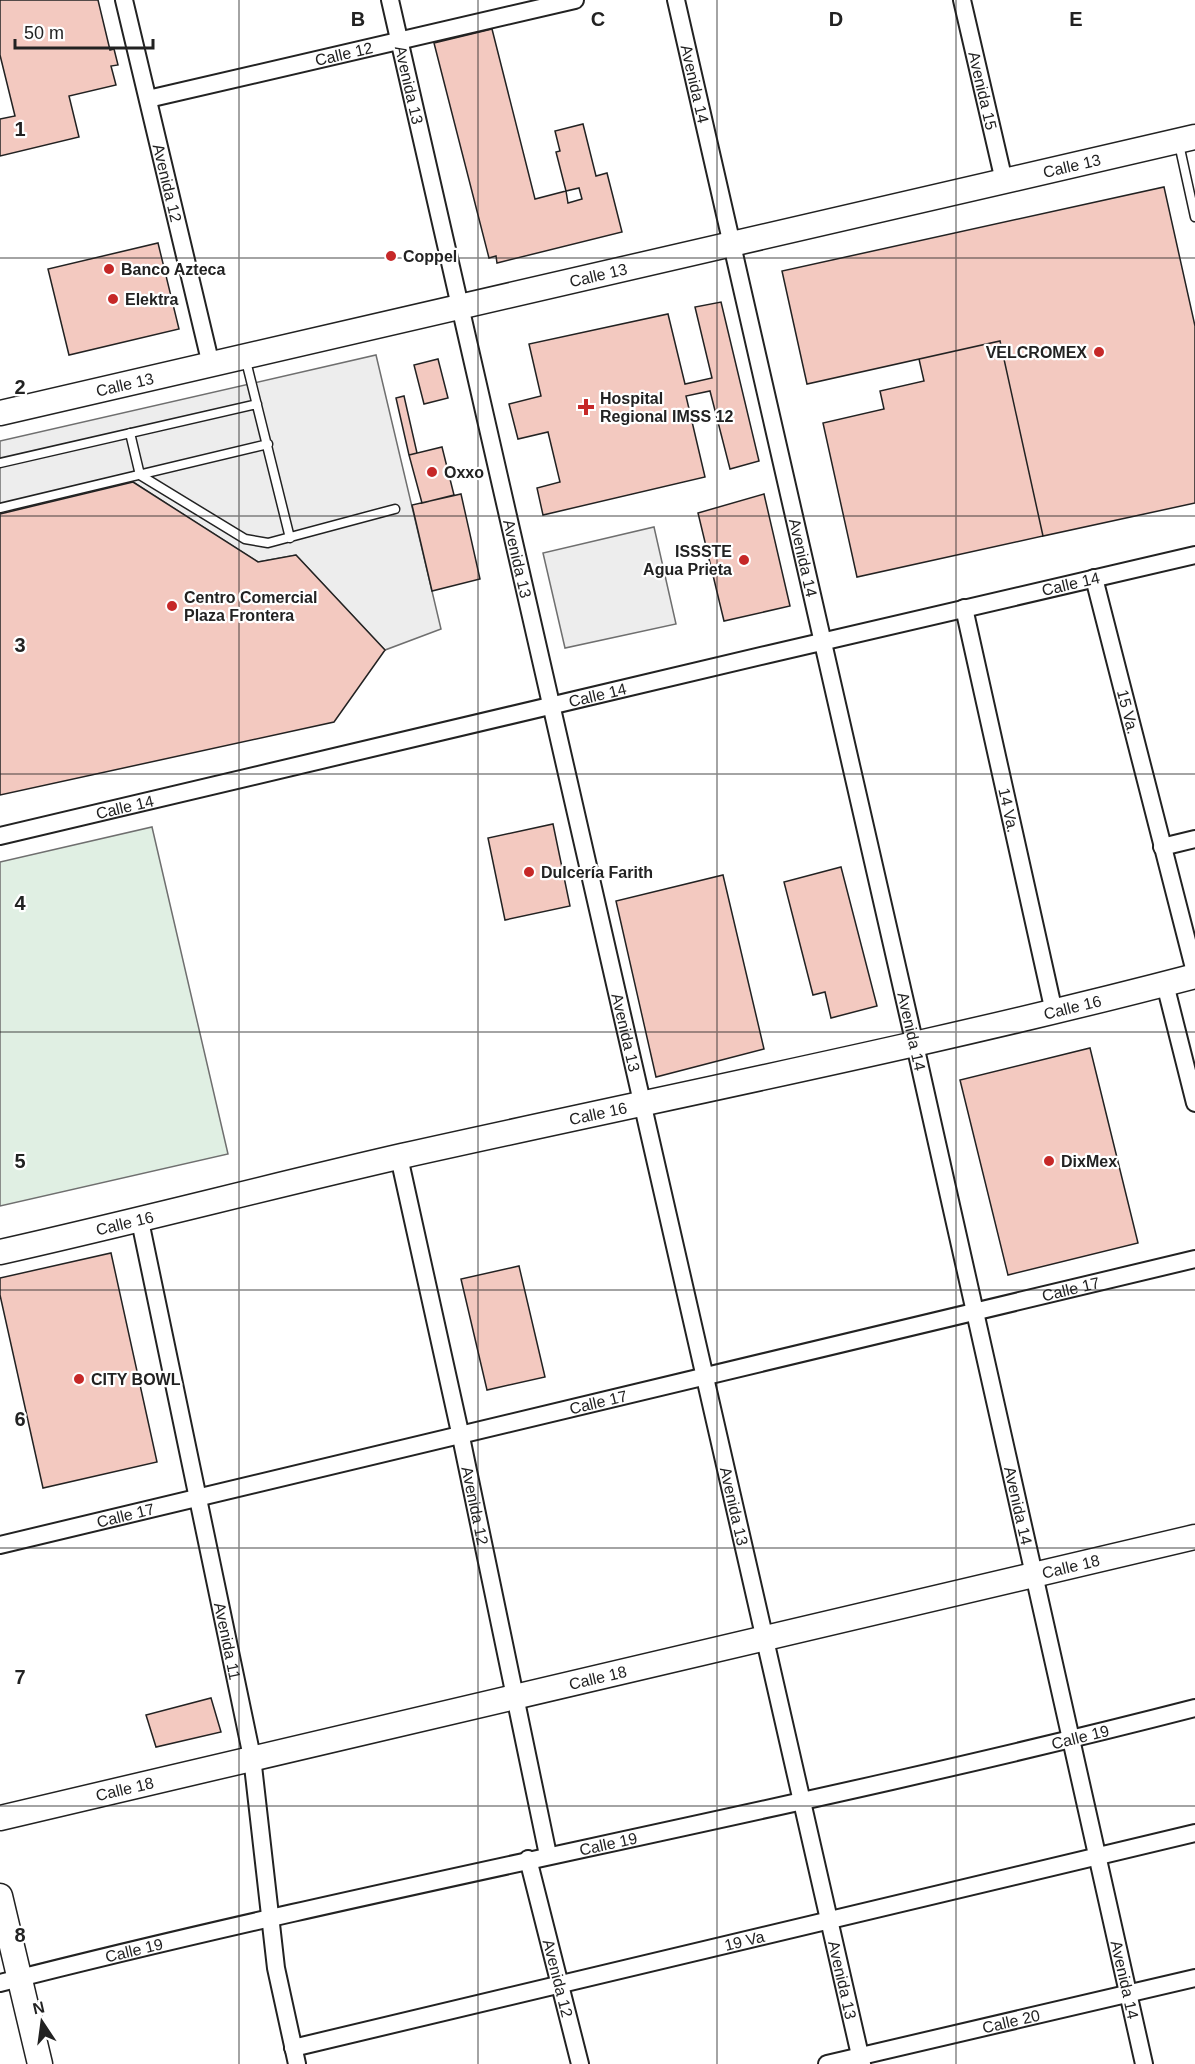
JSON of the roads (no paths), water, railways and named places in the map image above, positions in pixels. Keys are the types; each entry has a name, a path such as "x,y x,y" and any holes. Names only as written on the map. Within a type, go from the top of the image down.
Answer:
{"street":[{"name":"Avenida 12","path":"124,0 211,365"},
{"name":"Avenida 13","path":"390,0 861,2060"},
{"name":"Calle 12","path":"148,99 574,0"},
{"name":"Avenida 14","path":"676,0 915,1045 1144,2064"},
{"name":"Avenida 15","path":"962,0 1004,181"},
{"name":"Calle 13","path":"0,413 1187,139"},
{"name":"Calle 14","path":"0,836 552,707 822,640 1195,555"},
{"name":"15 Va.","path":"1094,578 1195,974"},
{"name":"14 Va.","path":"964,608 1054,1012"},
{"path":"1162,847 1195,839"},
{"name":"Calle 16","path":"0,1252 140,1221 399,1157 915,1045 1165,984 1195,974"},
{"path":"1165,984 1195,1103"},
{"name":"Avenida 12","path":"399,1157 461,1437 548,1855"},
{"name":"Avenida 11","path":"140,1221 252,1757 276,1968 295,2056"},
{"name":"Calle 17","path":"0,1545 461,1437 1195,1259"},
{"name":"Calle 18","path":"0,1818 252,1757 765,1640 1195,1537"},
{"name":"Calle 19","path":"10,1981 528,1859 802,1803 1071,1740 1195,1708"},
{"name":"19 Va","path":"295,2056 559,1986 1195,1833"},
{"name":"Avenida 12","path":"528,1859 580,2064"},
{"path":"0,1896 10,1981 40,2064"},
{"name":"Calle 20","path":"827,2064 861,2060 1195,1978"}],"lane":[{"path":"1187,139 1195,217"},
{"path":"244,357 268,444 290,538"},
{"path":"0,463 257,404"},
{"path":"130,433 140,475 245,539 268,543 395,509"},
{"path":"0,508 268,444"}],"place":[{"name":"Coppel","path":"391,256"},
{"name":"Banco Azteca","path":"109,269"},
{"name":"Elektra","path":"113,299"},
{"name":"VELCROMEX","path":"1099,352"},
{"name":"Hospital Regional IMSS 12","path":"586,407"},
{"name":"Oxxo","path":"432,472"},
{"name":"ISSSTE Agua Prieta","path":"744,560"},
{"name":"Centro Comercial Plaza Frontera","path":"172,606"},
{"name":"Dulcería Farith","path":"529,872"},
{"name":"DixMex","path":"1049,1161"},
{"name":"CITY BOWL","path":"79,1379"}]}
